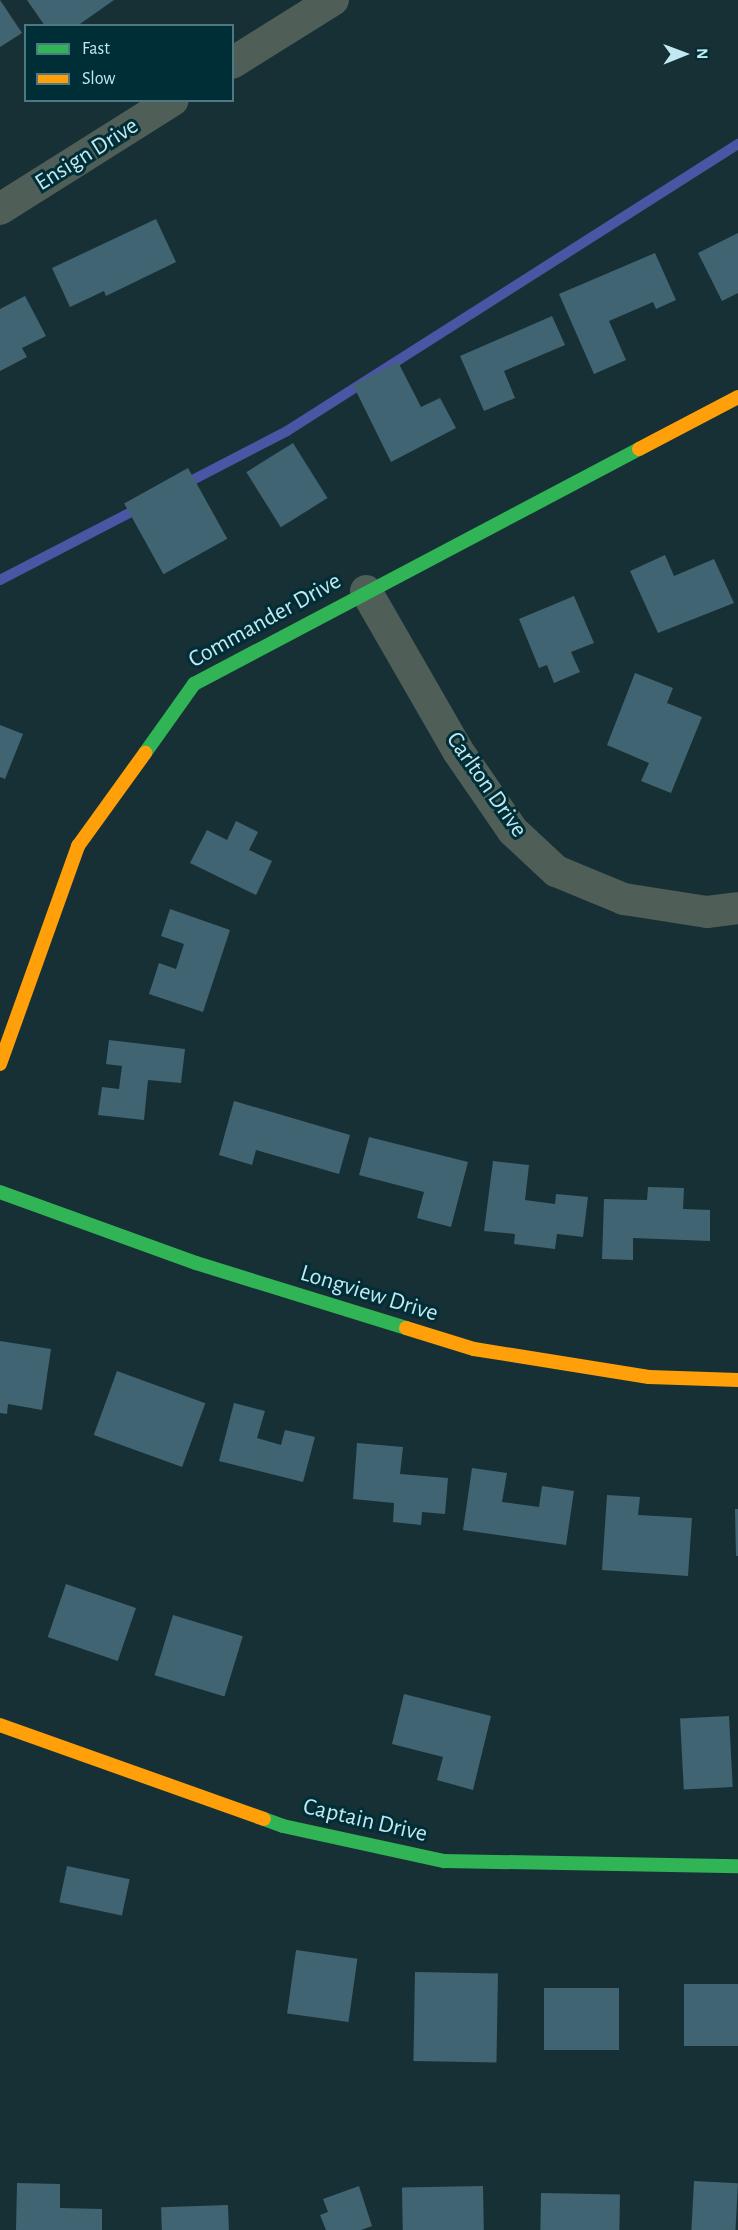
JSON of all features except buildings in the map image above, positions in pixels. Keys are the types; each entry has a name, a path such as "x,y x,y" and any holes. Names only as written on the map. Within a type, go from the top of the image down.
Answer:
{"street":[{"path":"234,62 333,0"},
{"name":"Ensign Drive","path":"0,210 170,102"},
{"name":"Commander Drive","path":"0,1064 78,846 194,684 366,591 738,397"},
{"name":"Carlton Drive","path":"366,591 458,751 513,831 556,871 624,899 707,912 738,908"},
{"name":"Longview Drive","path":"0,1192 196,1263 466,1346 649,1377 738,1380"},
{"name":"Captain Drive","path":"0,1725 283,1826 444,1861 738,1866"}],"waterway":[{"path":"181,486 287,431 738,144"},
{"path":"0,580 141,507"}],"traffic: fast":[{"path":"145,753 194,684 639,449"},
{"path":"0,1192 196,1263 406,1328"},
{"path":"264,1819 283,1826 444,1861 738,1866"}],"traffic: slow":[{"path":"639,449 738,397"},
{"path":"0,1064 78,846 145,753"},
{"path":"406,1328 474,1349 649,1377 738,1380"},
{"path":"0,1725 264,1819"}]}
